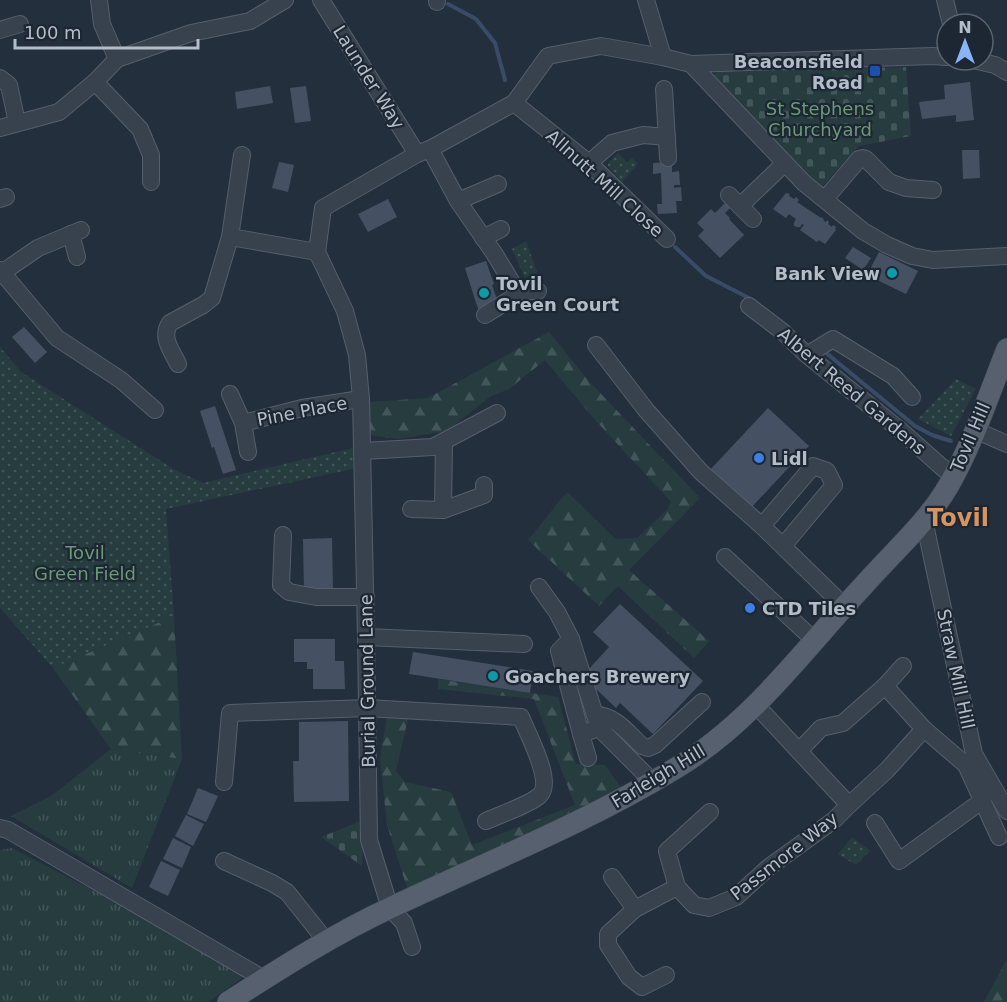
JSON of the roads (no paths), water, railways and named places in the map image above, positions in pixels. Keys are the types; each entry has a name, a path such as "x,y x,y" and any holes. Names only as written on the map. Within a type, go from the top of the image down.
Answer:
{"main road":[{"name":"Tovil Hill","path":"924,520 953,477 975,430 1007,349"},
{"name":"Farleigh Hill","path":"228,1002 326,941 390,908 556,832 653,782 718,740 815,641 861,587 924,520"}],"street":[{"path":"99,0 102,24 117,60"},
{"path":"0,128 59,112 117,60 191,33 250,21 285,0"},
{"name":"Launder Way","path":"306,0 313,2 320,0 494,253 517,291"},
{"path":"646,0 663,57"},
{"path":"0,30 20,24"},
{"path":"230,237 317,252 323,208 423,151 514,104 548,56 601,46 691,64 935,56"},
{"path":"691,64 804,183 863,231 912,256 933,260 1007,256"},
{"path":"0,78 9,85 17,123"},
{"path":"95,82 140,129 151,155 151,182"},
{"path":"664,89 668,158"},
{"name":"Allnutt Mill Close","path":"514,104 589,163 667,239"},
{"path":"589,163 612,143 643,135 667,136"},
{"path":"178,364 167,341 167,328 171,323 212,298 230,237 242,155"},
{"path":"825,199 863,158 889,182 906,188 933,190"},
{"path":"753,219 735,201 785,163"},
{"path":"458,201 498,184"},
{"path":"483,238 501,229"},
{"path":"77,257 76,232 38,248 1,271 57,338 121,380 155,410"},
{"name":"Burial Ground Lane","path":"317,252 345,311 357,355 361,399 369,840 390,908 404,923 412,947"},
{"path":"485,315 512,298 517,291 538,291"},
{"name":"Albert Reed Gardens","path":"749,306 900,430 953,477"},
{"path":"807,355 833,339 892,376 912,397"},
{"path":"596,345 646,410 701,472 762,526 845,607"},
{"name":"Pine Place","path":"230,394 243,423 248,452"},
{"name":"Pine Place","path":"243,423 302,408 361,399"},
{"path":"363,451 433,447 497,413"},
{"path":"975,430 1007,444"},
{"path":"443,510 444,442"},
{"path":"762,526 813,466 827,471 834,485 783,546"},
{"path":"411,509 443,510 484,495 484,485"},
{"name":"Straw Mill Hill","path":"924,520 974,754 1007,811"},
{"path":"283,535 281,585 289,592 316,597 366,597"},
{"path":"725,557 815,641"},
{"path":"539,587 558,612 571,639 597,721 653,782"},
{"path":"366,637 524,644"},
{"path":"571,639 559,651 588,758"},
{"path":"799,751 821,728 843,723 885,686 903,666"},
{"path":"885,686 924,729 966,765 999,837"},
{"path":"581,734 604,715 613,720 642,746 648,748 655,745 702,702"},
{"name":"Passmore Way","path":"755,704 849,805"},
{"path":"224,782 230,712 367,708 520,717 540,761 544,780 543,792 535,799 486,821"},
{"name":"Passmore Way","path":"677,887 694,905 709,908 736,897 769,867 834,820 887,770 924,729"},
{"path":"875,823 899,861 983,800"},
{"path":"666,975 642,987 629,977 609,945 608,934 635,909 677,887 668,851 687,825 710,812"},
{"path":"0,828 8,830 264,979"},
{"path":"224,861 287,892 326,941"},
{"path":"612,877 635,909"}],"waterway":[{"path":"448,4 476,19 495,43 505,80"},
{"path":"675,247 706,276 751,299"},
{"path":"825,352 915,426 951,441"}],"place":[{"name":"Beaconsfield Road","path":"875,71"},
{"name":"Bank View","path":"892,273"},
{"name":"Tovil Green Court","path":"484,293"},
{"name":"Lidl","path":"759,458"},
{"name":"CTD Tiles","path":"750,608"},
{"name":"Goachers Brewery","path":"493,676"}],"district":[{"name":"Tovil","path":"958,518"}],"park label":[{"name":"St Stephens Churchyard","path":"820,118"},
{"name":"Tovil Green Field","path":"85,562"}]}
